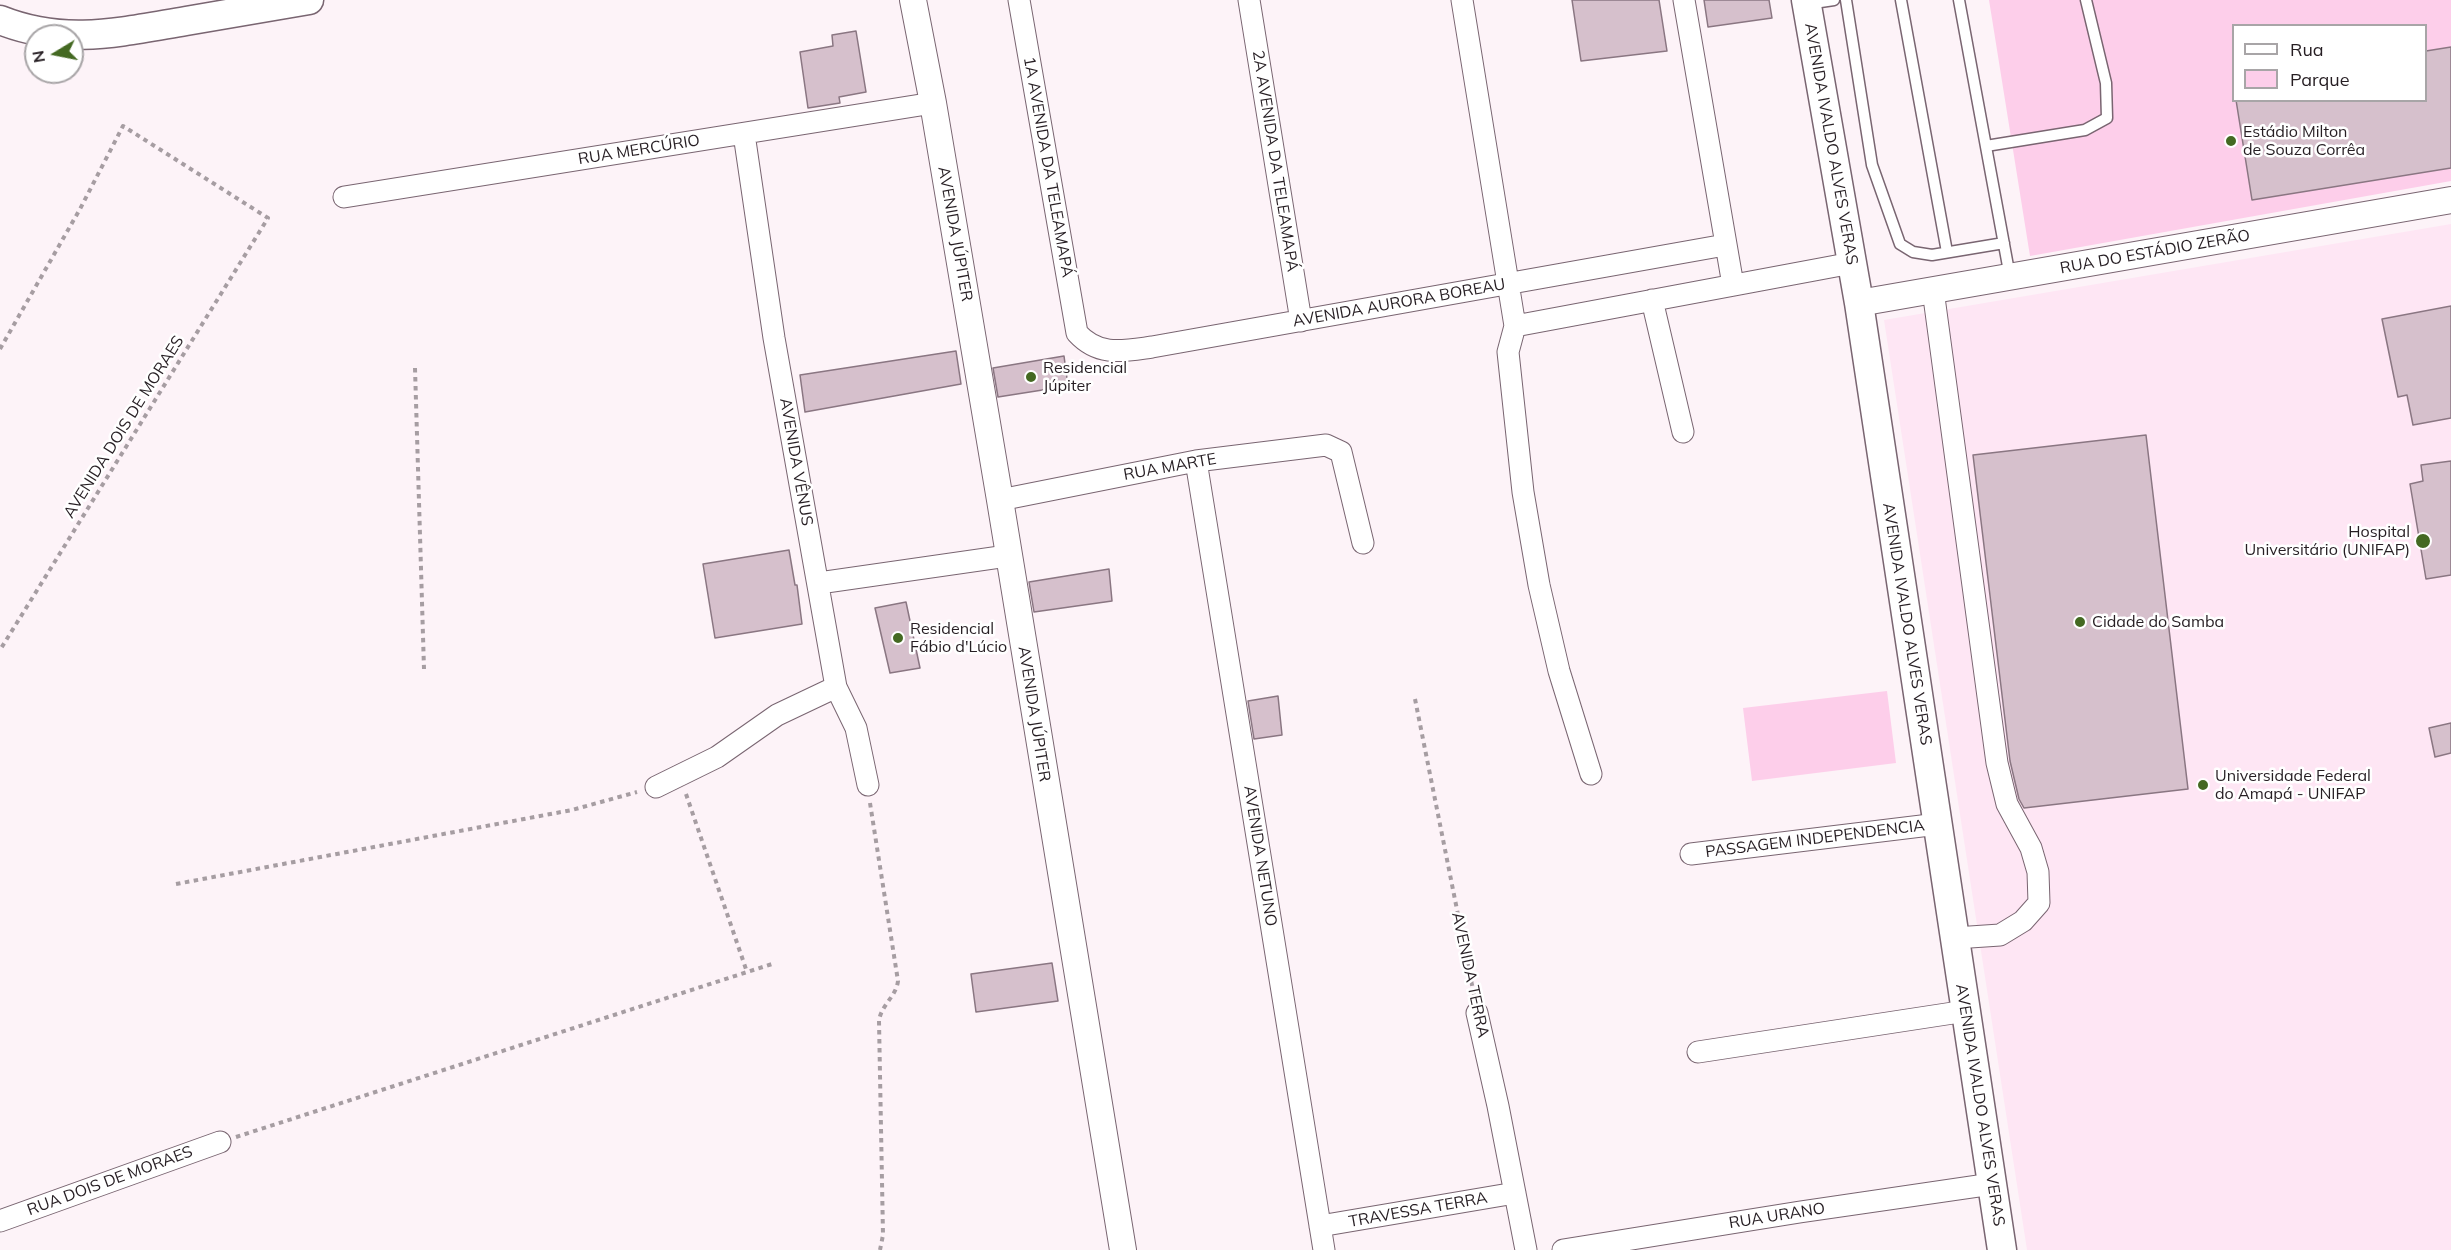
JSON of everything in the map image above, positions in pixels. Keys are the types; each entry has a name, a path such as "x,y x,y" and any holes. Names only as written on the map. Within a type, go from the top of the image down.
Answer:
{"main road":[{"path":"0,20 18,27 54,34 105,35 309,0"},
{"name":"AVENIDA IVALDO ALVES VERAS","path":"1816,2 1852,263 2002,1250"}],"street":[{"name":"AVENIDA JÚPITER","path":"913,0 933,104 1123,1250"},
{"name":"1A AVENIDA DA TELEAMAPÁ","path":"1019,0 1077,333"},
{"name":"2A AVENIDA DA TELEAMAPÁ","path":"1249,0 1301,321"},
{"path":"1462,0 1515,326 1508,352 1523,492 1539,585 1559,671 1591,774"},
{"path":"1684,0 1733,285"},
{"name":"RUA MERCÚRIO","path":"344,196 933,104"},
{"name":"AVENIDA VÊNUS","path":"744,134 774,338 836,687 856,728 868,785"},
{"name":"RUA DO ESTÁDIO ZERÃO","path":"1859,303 2451,200"},
{"name":"AVENIDA AURORA BOREAU","path":"1077,333 1087,344 1104,350 1124,351 1725,245"},
{"path":"1515,326 1852,263"},
{"path":"1934,290 1997,763 2007,804 2031,848 2038,872 2040,891 2039,903 2024,921 2012,929 2000,935 1955,938"},
{"path":"1652,300 1683,432"},
{"name":"RUA MARTE","path":"999,500 1196,461 1319,445 1335,448 1341,452 1364,543"},
{"name":"AVENIDA NETUNO","path":"1196,461 1324,1250"},
{"path":"819,583 1007,556"},
{"path":"666,783 717,757 777,715 836,687"},
{"name":"PASSAGEM INDEPENDENCIA","path":"1691,854 1938,824"},
{"path":"1698,1052 1966,1011"},
{"name":"AVENIDA TERRA","path":"1477,1013 1526,1250"},
{"name":"RUA DOIS DE MORAES","path":"0,1221 220,1142"},
{"name":"RUA URANO","path":"1563,1250 1992,1184"},
{"name":"TRAVESSA TERRA","path":"1320,1226 1515,1193"}],"lane":[{"path":"1846,0 1872,165 1900,244 1913,252 1932,255 2004,243"},
{"path":"1901,0 1947,252"},
{"path":"1959,0 2010,277"},
{"path":"1986,146 2085,129 2107,118 2106,83 2086,0"}],"path":[{"name":"AVENIDA DOIS DE MORAES","path":"0,349 80,209 123,126 268,218 0,650"},
{"path":"415,368 424,669"},
{"name":"AVENIDA TERRA","path":"1415,699 1477,1013"},
{"path":"177,884 572,810 666,783 747,972"},
{"path":"868,785 898,981 892,998 882,1009 879,1021 883,1235 880,1250"},
{"path":"220,1142 772,964"}],"shaded area":[{"name":"Universidade Federal do Amapá - UNIFAP","path":"2451,224 2451,1250 2027,1250 1884,320"}],"green space":[{"name":"Estádio Milton de Souza Corrêa","path":"1989,0 2451,0 2451,181 2030,256"},
{"path":"1887,691 1896,763 1752,781 1743,708"}],"building":[{"path":"1572,0 1659,0 1667,51 1581,61"},
{"path":"1704,0 1769,0 1772,18 1708,27"},
{"path":"856,31 866,92 839,97 840,103 808,108 800,52 833,46 832,35"},
{"path":"2451,47 2451,168 2252,200 2236,102 2427,102 2427,51"},
{"path":"2451,306 2451,418 2413,425 2407,395 2398,397 2382,319"},
{"path":"956,351 961,384 805,412 800,375"},
{"name":"Residencial Júpiter","path":"1064,356 1068,386 998,397 993,368"},
{"name":"Cidade do Samba","path":"2146,435 2188,789 2024,808 2019,799 2010,761 1973,455"},
{"path":"2451,461 2451,575 2426,579 2410,484 2423,481 2421,465"},
{"path":"789,550 795,585 797,585 802,624 715,638 703,564"},
{"path":"1109,569 1112,601 1034,612 1029,582"},
{"name":"Residencial Fábio d'Lúcio","path":"906,602 920,668 890,673 875,608"},
{"path":"1278,696 1282,735 1254,739 1248,701"},
{"path":"2451,723 2451,753 2435,757 2429,728"},
{"path":"1052,963 1058,1001 976,1012 971,974"}],"place":[{"name":"Estádio Milton de Souza Corrêa","path":"2231,141"},
{"name":"Residencial Júpiter","path":"1031,377"},
{"name":"Hospital Universitário (UNIFAP)","path":"2423,541"},
{"name":"Cidade do Samba","path":"2080,622"},
{"name":"Residencial Fábio d'Lúcio","path":"898,638"},
{"name":"Universidade Federal do Amapá - UNIFAP","path":"2203,785"}]}
